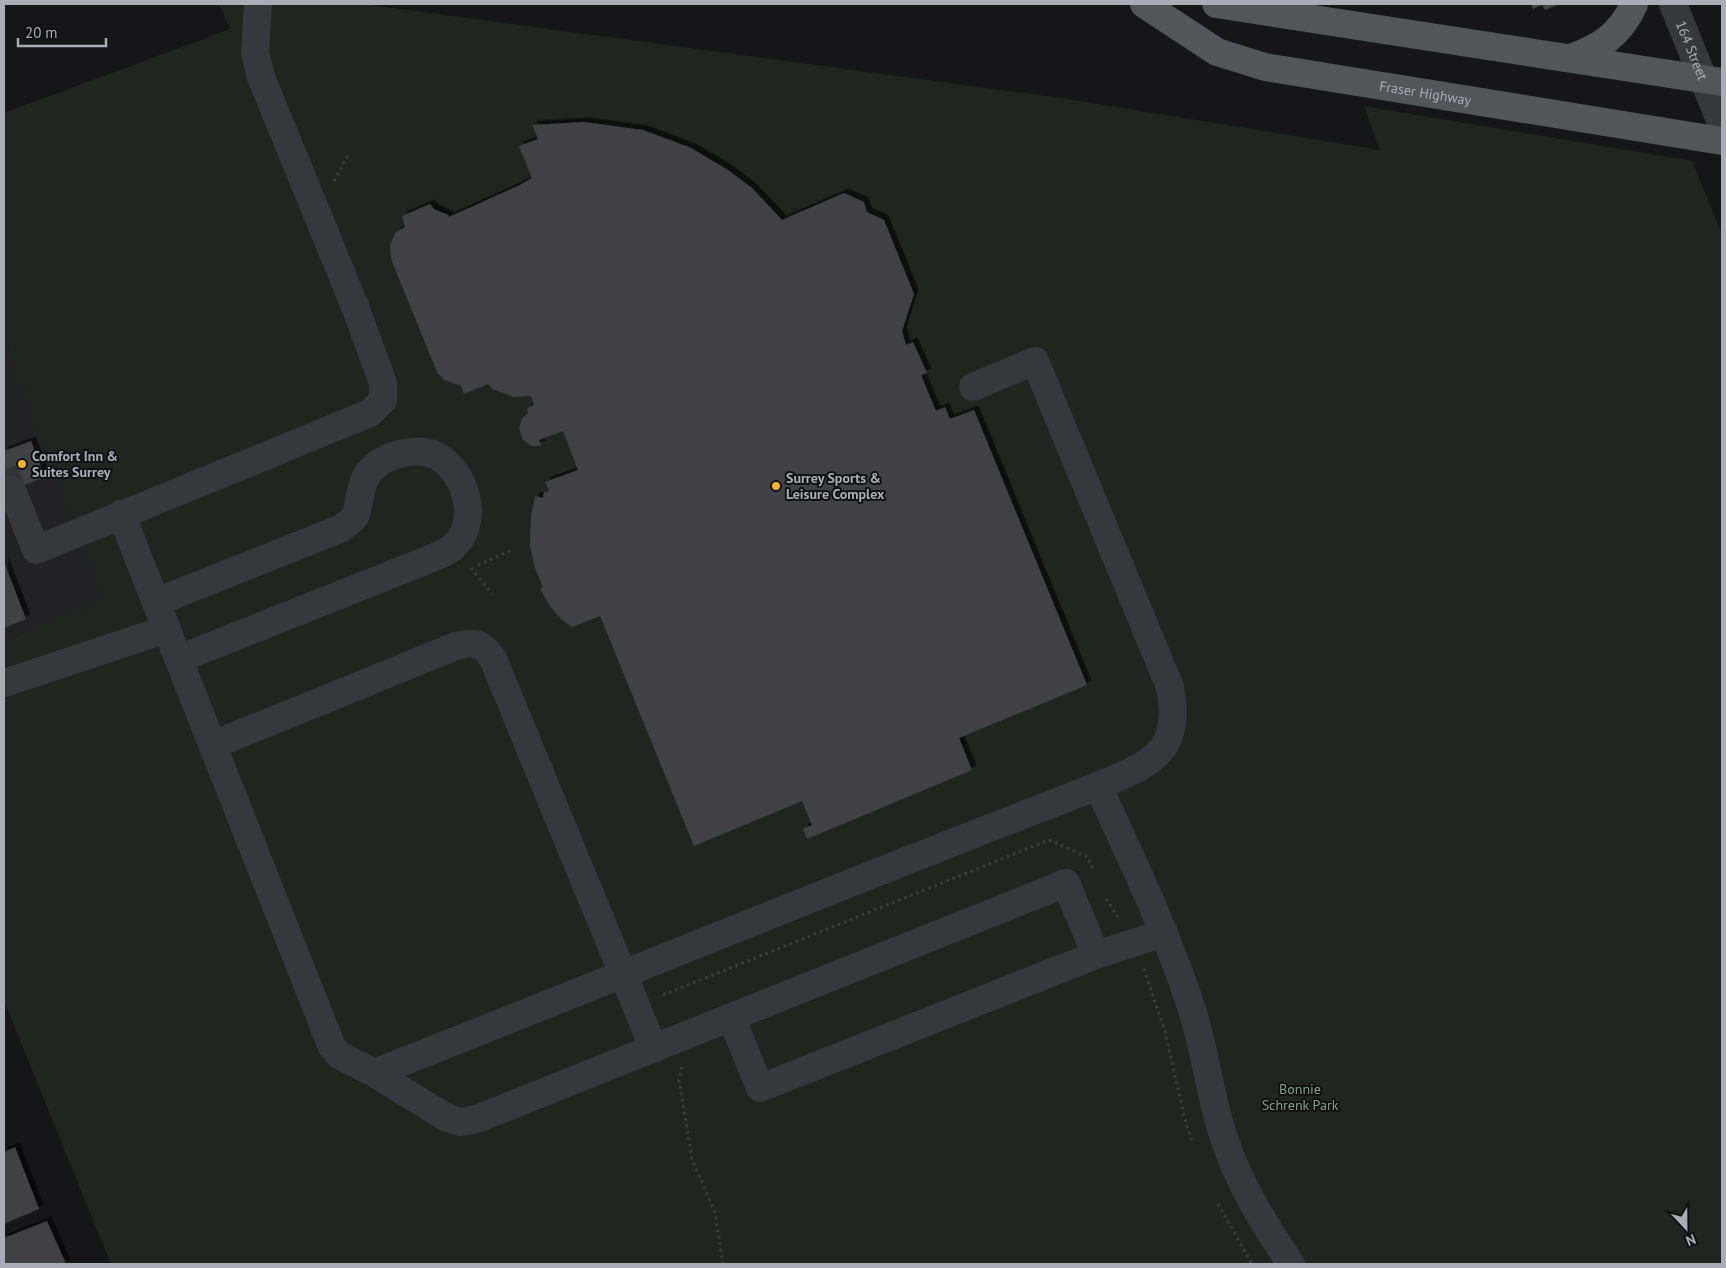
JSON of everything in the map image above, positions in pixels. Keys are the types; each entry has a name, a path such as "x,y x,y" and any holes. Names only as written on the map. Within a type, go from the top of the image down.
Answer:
{"main road":[{"name":"Fraser Highway","path":"1144,4 1217,52 1266,67 1722,141"},
{"path":"1216,4 1713,81"},
{"path":"1571,58 1594,49 1611,38 1634,4"}],"street":[{"path":"12,490 36,550 370,413 383,400 383,383 356,310 261,78 255,53 258,4"},
{"name":"164 Street","path":"1672,4 1713,81 1722,125"},
{"path":"374,1073 623,976 896,864 1098,786 1146,765 1163,747 1170,734 1173,720 1170,687 1036,361 973,387"},
{"path":"156,602 340,529 354,519 364,480 376,465 397,455 414,452 434,454 451,467 461,484 467,502 468,519 464,531 456,544 440,555 179,659"},
{"path":"121,514 332,1047 339,1055 374,1073 447,1118 461,1122 477,1120 1066,883 1096,955"},
{"path":"4,683 167,629"},
{"path":"213,745 456,646 469,642 478,644 488,650 654,1049"},
{"path":"1098,786 1164,932 1193,1013 1224,1138 1251,1202 1291,1264"},
{"path":"731,1017 760,1088 1096,955 1164,932"}],"path":[{"path":"330,188 348,155"},
{"path":"492,594 470,568 512,550"},
{"path":"659,997 1049,840 1088,857 1094,872"},
{"path":"1103,895 1122,923"},
{"path":"682,1065 679,1080 692,1159 715,1213 723,1264"}],"shaded area":[{"path":"4,337 108,599 4,641"}],"green space":[{"name":"Bonnie Schrenk Park","path":"219,4 363,4 1068,99 1380,150 1364,106 1692,161 1722,234 1722,1264 111,1264 4,1001 4,641 107,599 4,337 4,113 230,29"}],"building":[{"path":"1531,4 1560,4 1545,10 1542,5 1533,9"},
{"name":"Surrey Sports & Leisure Complex","path":"584,122 643,130 691,148 728,170 752,188 782,220 844,193 864,202 867,212 884,220 914,294 902,331 906,345 913,342 927,373 921,375 936,411 945,407 950,419 974,410 1087,685 959,738 972,770 807,839 803,829 812,825 802,801 694,846 600,616 572,627 561,619 550,606 540,589 543,587 535,568 530,545 531,516 535,496 543,498 544,492 549,491 545,482 578,470 563,431 539,440 541,446 532,446 523,440 519,428 522,419 528,413 527,408 534,405 531,396 513,397 493,389 488,384 464,394 461,386 444,380 437,372 391,259 390,245 396,232 405,227 402,216 430,204 434,209 449,217 532,178 519,146 538,139 532,125"},
{"name":"Comfort Inn & Suites Surrey","path":"31,441 45,477 4,493 4,451"},
{"path":"4,562 26,619 4,628"},
{"path":"15,1147 39,1209 4,1224 4,1152"},
{"path":"47,1221 66,1264 4,1264 4,1238"}],"tunnel":[{"path":"4,470 12,490"}],"place":[{"name":"Comfort Inn & Suites Surrey","path":"22,464"},
{"name":"Surrey Sports & Leisure Complex","path":"776,486"}]}
